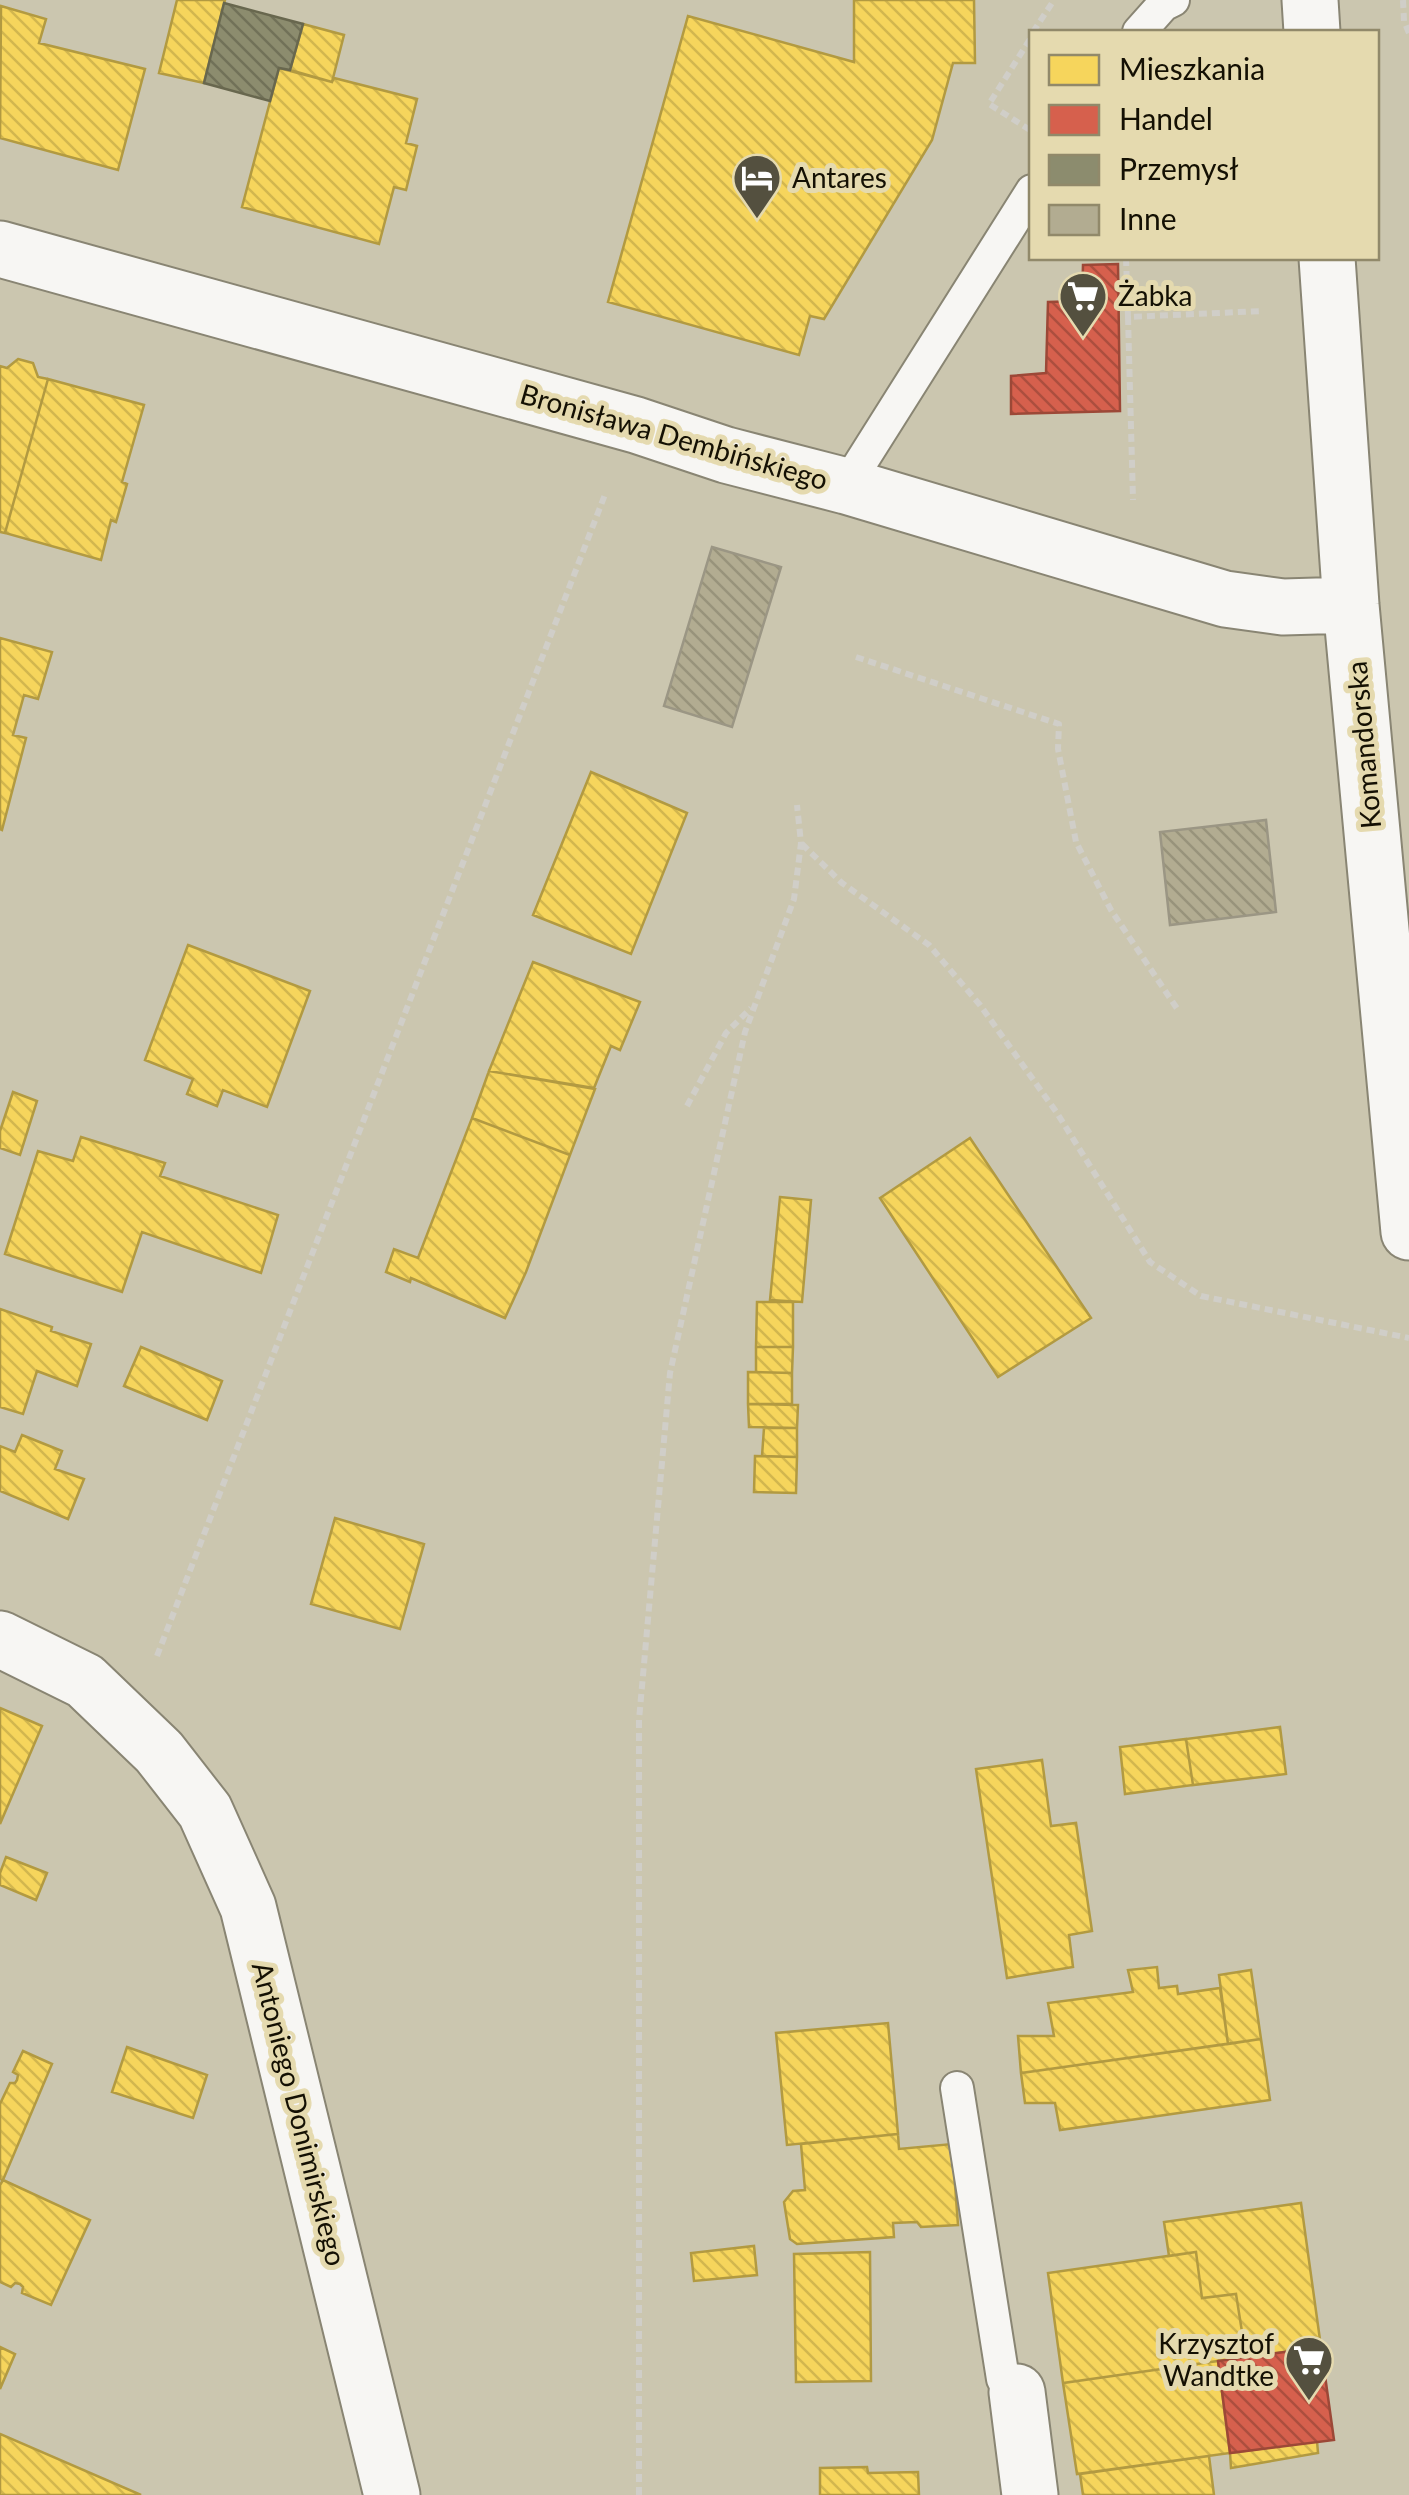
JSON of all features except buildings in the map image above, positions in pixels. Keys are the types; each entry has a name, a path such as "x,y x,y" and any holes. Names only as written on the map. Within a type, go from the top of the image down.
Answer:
{"street":[{"path":"1310,0 1312,30"},
{"name":"Bronisława Dembińskiego","path":"0,249 636,426 726,456 846,486 1225,599 1283,608 1350,606"},
{"name":"Komandorska","path":"1327,260 1350,606 1409,1232"},
{"name":"Antoniego Donimirskiego","path":"0,1638 84,1681 160,1752 205,1812 248,1907 392,2495"},
{"path":"1016,2392 1030,2495"}],"lane":[{"path":"1140,30 1174,0"},
{"path":"846,486 1029,195"},
{"path":"957,2088 1003,2379 1016,2392"}],"path":[{"path":"1035,30 1054,0"},
{"path":"1403,0 1409,33"},
{"path":"1029,39 989,104 1029,129"},
{"path":"1126,260 1134,506"},
{"path":"1128,316 1264,311"},
{"path":"159,1652 596,518 636,426"},
{"path":"856,658 1059,724 1058,749 1076,842 1111,910 1178,1010"},
{"path":"639,2495 639,1720 670,1373 744,1032 794,899 801,843 797,806"},
{"path":"801,843 842,882 929,945 980,1006 1056,1113 1150,1262 1202,1296 1409,1338"},
{"path":"687,1106 726,1033 753,1006"}],"place":[{"name":"Antares","path":"757,220"},
{"name":"Żabka","path":"1083,338"},
{"name":"Krzysztof Wandtke","path":"1309,2402"}]}
